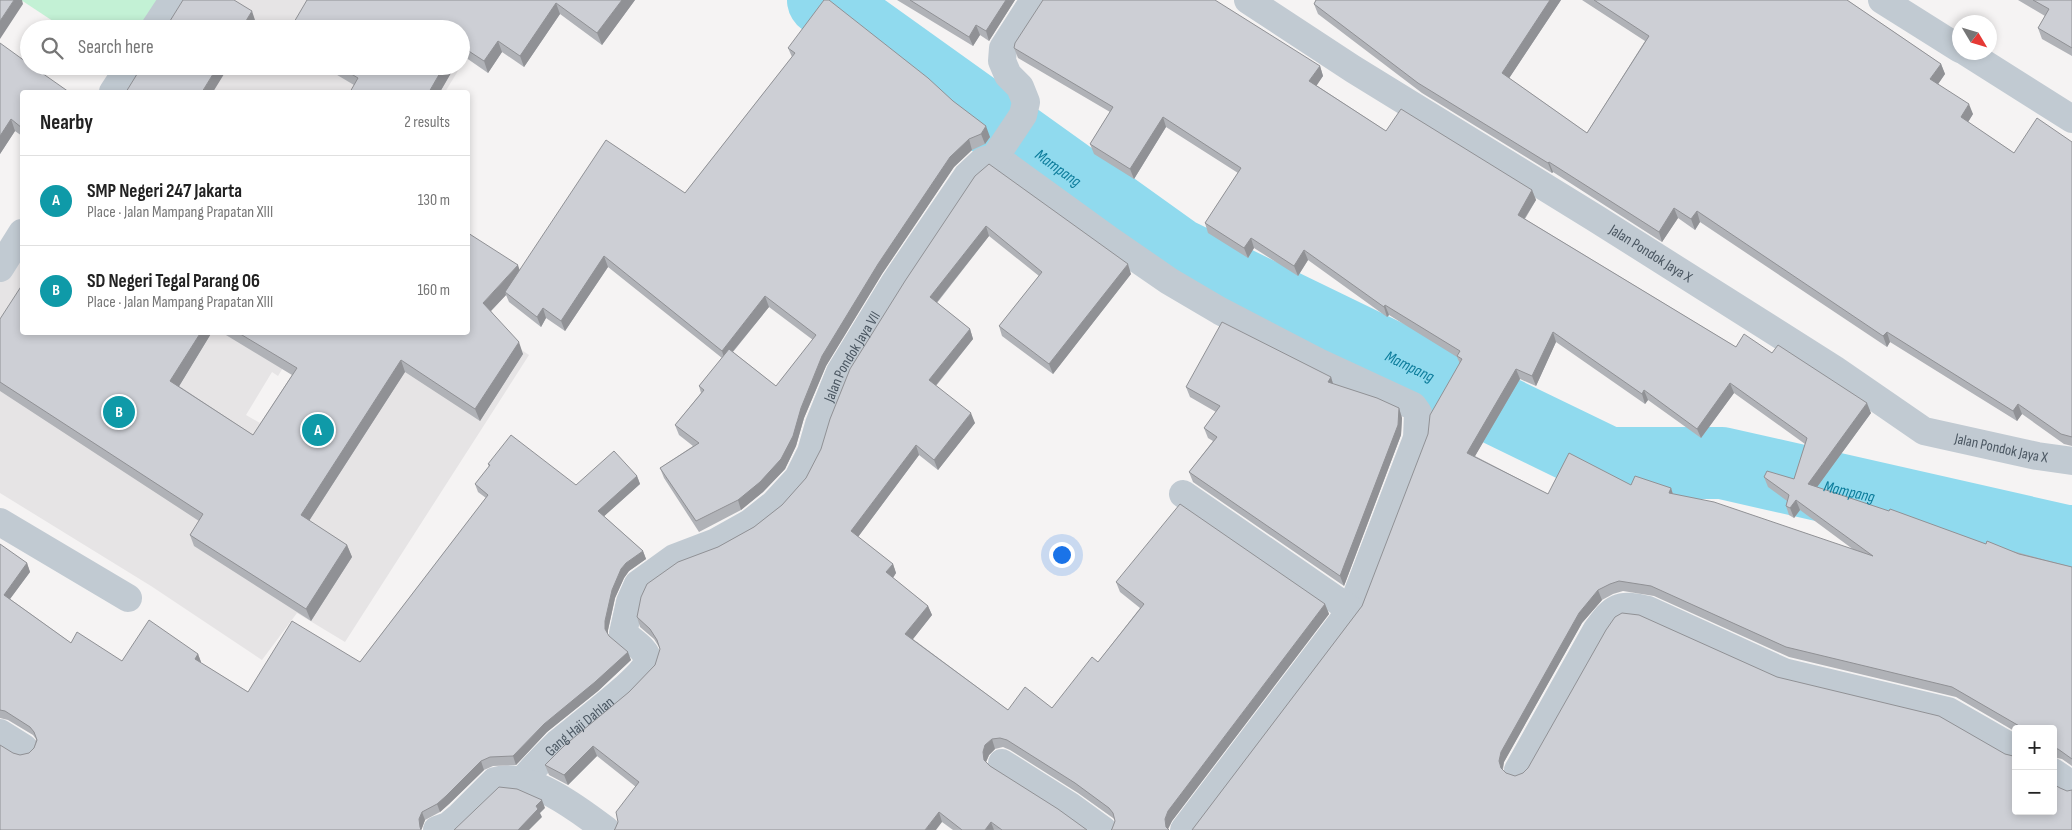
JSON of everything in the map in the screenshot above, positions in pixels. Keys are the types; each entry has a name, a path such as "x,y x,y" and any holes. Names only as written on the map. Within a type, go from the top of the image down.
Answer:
{"street":[{"path":"160,20 172,0"},
{"name":"Jalan Pondok Jaya VII","path":"640,671 647,666 648,658 623,633 630,602 638,584 674,558 716,542 750,523 774,504 798,478 811,452 819,424 840,372 895,282 967,176 982,161 1000,151 1023,115 1026,102 1020,88 1008,75 1002,61 1003,48 1034,0"},
{"name":"Jalan Pondok Jaya X","path":"1248,0 1353,69 1595,218 1825,364 1924,431 2037,456 2072,460"},
{"path":"1882,0 1952,44"},
{"path":"1979,60 2072,118"},
{"path":"114,90 124,75"},
{"path":"1000,151 1111,241 1169,281 1211,306 1318,362 1413,406 1418,413 1417,438 1351,610 1184,830"},
{"path":"0,268 20,237"},
{"path":"1183,494 1351,610"},
{"path":"0,522 128,598"},
{"path":"1518,770 1596,631 1610,612 1628,605 1648,610 1784,672 1948,711 2012,748"},
{"name":"Gang Haji Dahlan","path":"521,782 560,742 615,698 640,671"},
{"path":"0,733 24,748"},
{"path":"1002,763 1070,806 1103,830"},
{"path":"2057,775 2072,785"},
{"path":"437,830 448,826 494,781 503,778 521,782 547,792 575,806 606,830"}],"shaded area":[{"path":"177,0 330,0 365,20 164,20"},
{"path":"128,75 455,75 446,90 118,90"},
{"path":"20,241 20,335 303,335 278,376 272,372 246,415 260,423 320,335 470,335 470,315 529,355 345,642 297,613 262,660 151,586 0,493 0,273"}],"green space":[{"path":"21,0 157,0 145,20 51,20"}],"building":[{"path":"0,0 14,0 0,21"},
{"path":"183,0 234,0 252,11 246,20 171,20"},
{"path":"307,0 622,0 597,33 556,3 520,56 498,41 484,61 470,52 470,20 295,20"},
{"path":"824,0 829,0 986,126 981,134 969,139 950,157 878,264 822,356 801,408 793,436 781,459 760,482 738,500 696,521 660,468 699,443 675,425 704,390 699,386 729,349 776,386 816,335 765,296 722,351 604,256 561,321 543,308 537,317 505,292 606,140 685,193 795,53 788,48"},
{"path":"910,0 1006,0 986,31 976,25 969,37"},
{"path":"1043,0 1215,0 1320,66 1309,81 1386,131 1401,109 1532,190 1518,215 1736,347 1744,334 1772,353 1778,345 1867,403 1808,484 1889,511 1890,509 1986,544 1987,541 2019,554 2072,567 2072,759 2057,749 2057,725 2018,725 1952,687 1786,647 1651,586 1619,581 1598,590 1579,613 1501,752 1499,761 1501,768 1506,773 1515,776 1523,773 1528,768 1606,630 1615,617 1622,613 1639,615 1777,677 1939,716 2005,754 2012,756 2012,815 2057,815 2057,786 2067,791 2072,790 2072,830 1192,830 1362,606 1428,434 1430,415 1462,359 1457,356 1460,351 1385,305 1384,307 1304,250 1294,266 1251,238 1244,248 1205,223 1241,168 1163,117 1130,169 1090,144 1113,107 1014,48 1015,43","holes":["1553,332 1642,394 1644,390 1697,429 1730,383 1807,438 1794,479 1767,471 1764,477 1789,495 1786,506 1790,508 1796,500 1873,556 1714,502 1669,493 1671,488 1635,476 1631,485 1569,453 1548,494 1467,453 1516,369 1532,376"]},
{"path":"1316,0 1550,0 1502,73 1587,133 1649,36 1594,0 1847,0 1941,64 1930,79 1969,104 1961,117 2014,153 2037,118 2072,142 2072,437 2061,434 2018,404 2013,411 1887,332 1883,336 1697,211 1691,219 1674,208 1659,232 1549,162 1418,83 1314,4"},
{"path":"2033,0 2072,0 2072,48 2038,28 2049,9"},
{"path":"0,43 20,57 20,75 45,75 66,90 20,90 20,126 11,119 0,136"},
{"path":"136,75 212,75 203,90 127,90"},
{"path":"353,75 439,75 430,90 351,90 358,78"},
{"path":"989,164 1128,264 1049,364 999,326 1042,272 986,226 930,297 970,329 929,380 971,413 934,460 916,445 851,531 893,564 886,572 928,606 905,634 1008,710 1025,687 1052,708 1092,657 1098,662 1144,604 1116,582 1180,504 1325,604 1168,811 1165,819 1166,827 1169,830 1111,830 1115,821 1113,813 1109,808 1075,783 1007,740 1000,738 992,739 985,745 983,752 984,760 990,766 1058,809 1087,830 1002,830 991,822 985,830 962,830 939,812 925,830 614,830 618,822 616,812 639,782 593,746 564,775 545,765 565,745 629,692 655,665 660,649 657,640 650,629 637,617 641,597 647,584 678,562 718,547 754,527 782,505 806,478 821,449 830,419 850,369 905,281 975,176"},
{"path":"470,234 518,265 483,303 519,342 475,409 401,360 301,515 347,545 306,609 190,535 203,514 0,382 0,319 20,288 20,335 199,335 170,381 253,435 297,368 242,335 470,335"},
{"path":"1222,322 1331,377 1328,382 1377,398 1399,408 1398,425 1340,576 1189,472 1217,437 1204,428 1220,406 1186,387"},
{"path":"511,435 576,485 614,451 637,476 598,511 643,551 621,569 612,590 605,621 605,629 609,636 628,652 544,724 513,756 490,757 481,761 437,804 422,812 419,819 421,830 0,830 0,745 20,755 29,753 34,748 37,740 30,727 5,711 0,710 0,544 27,563 4,595 71,643 77,632 122,661 149,620 198,654 195,659 248,692 292,621 360,662 488,495 475,484"},
{"path":"499,787 517,789 542,800 536,806 538,809 518,830 454,830"}],"waterway":[{"name":"Mampang","path":"823,0 1178,254 1608,463 1722,463 2072,541"}],"place":[{"name":"SD Negeri Tegal Parang 06","path":"119,412"},
{"name":"SMP Negeri 247 Jakarta","path":"318,430"}]}
